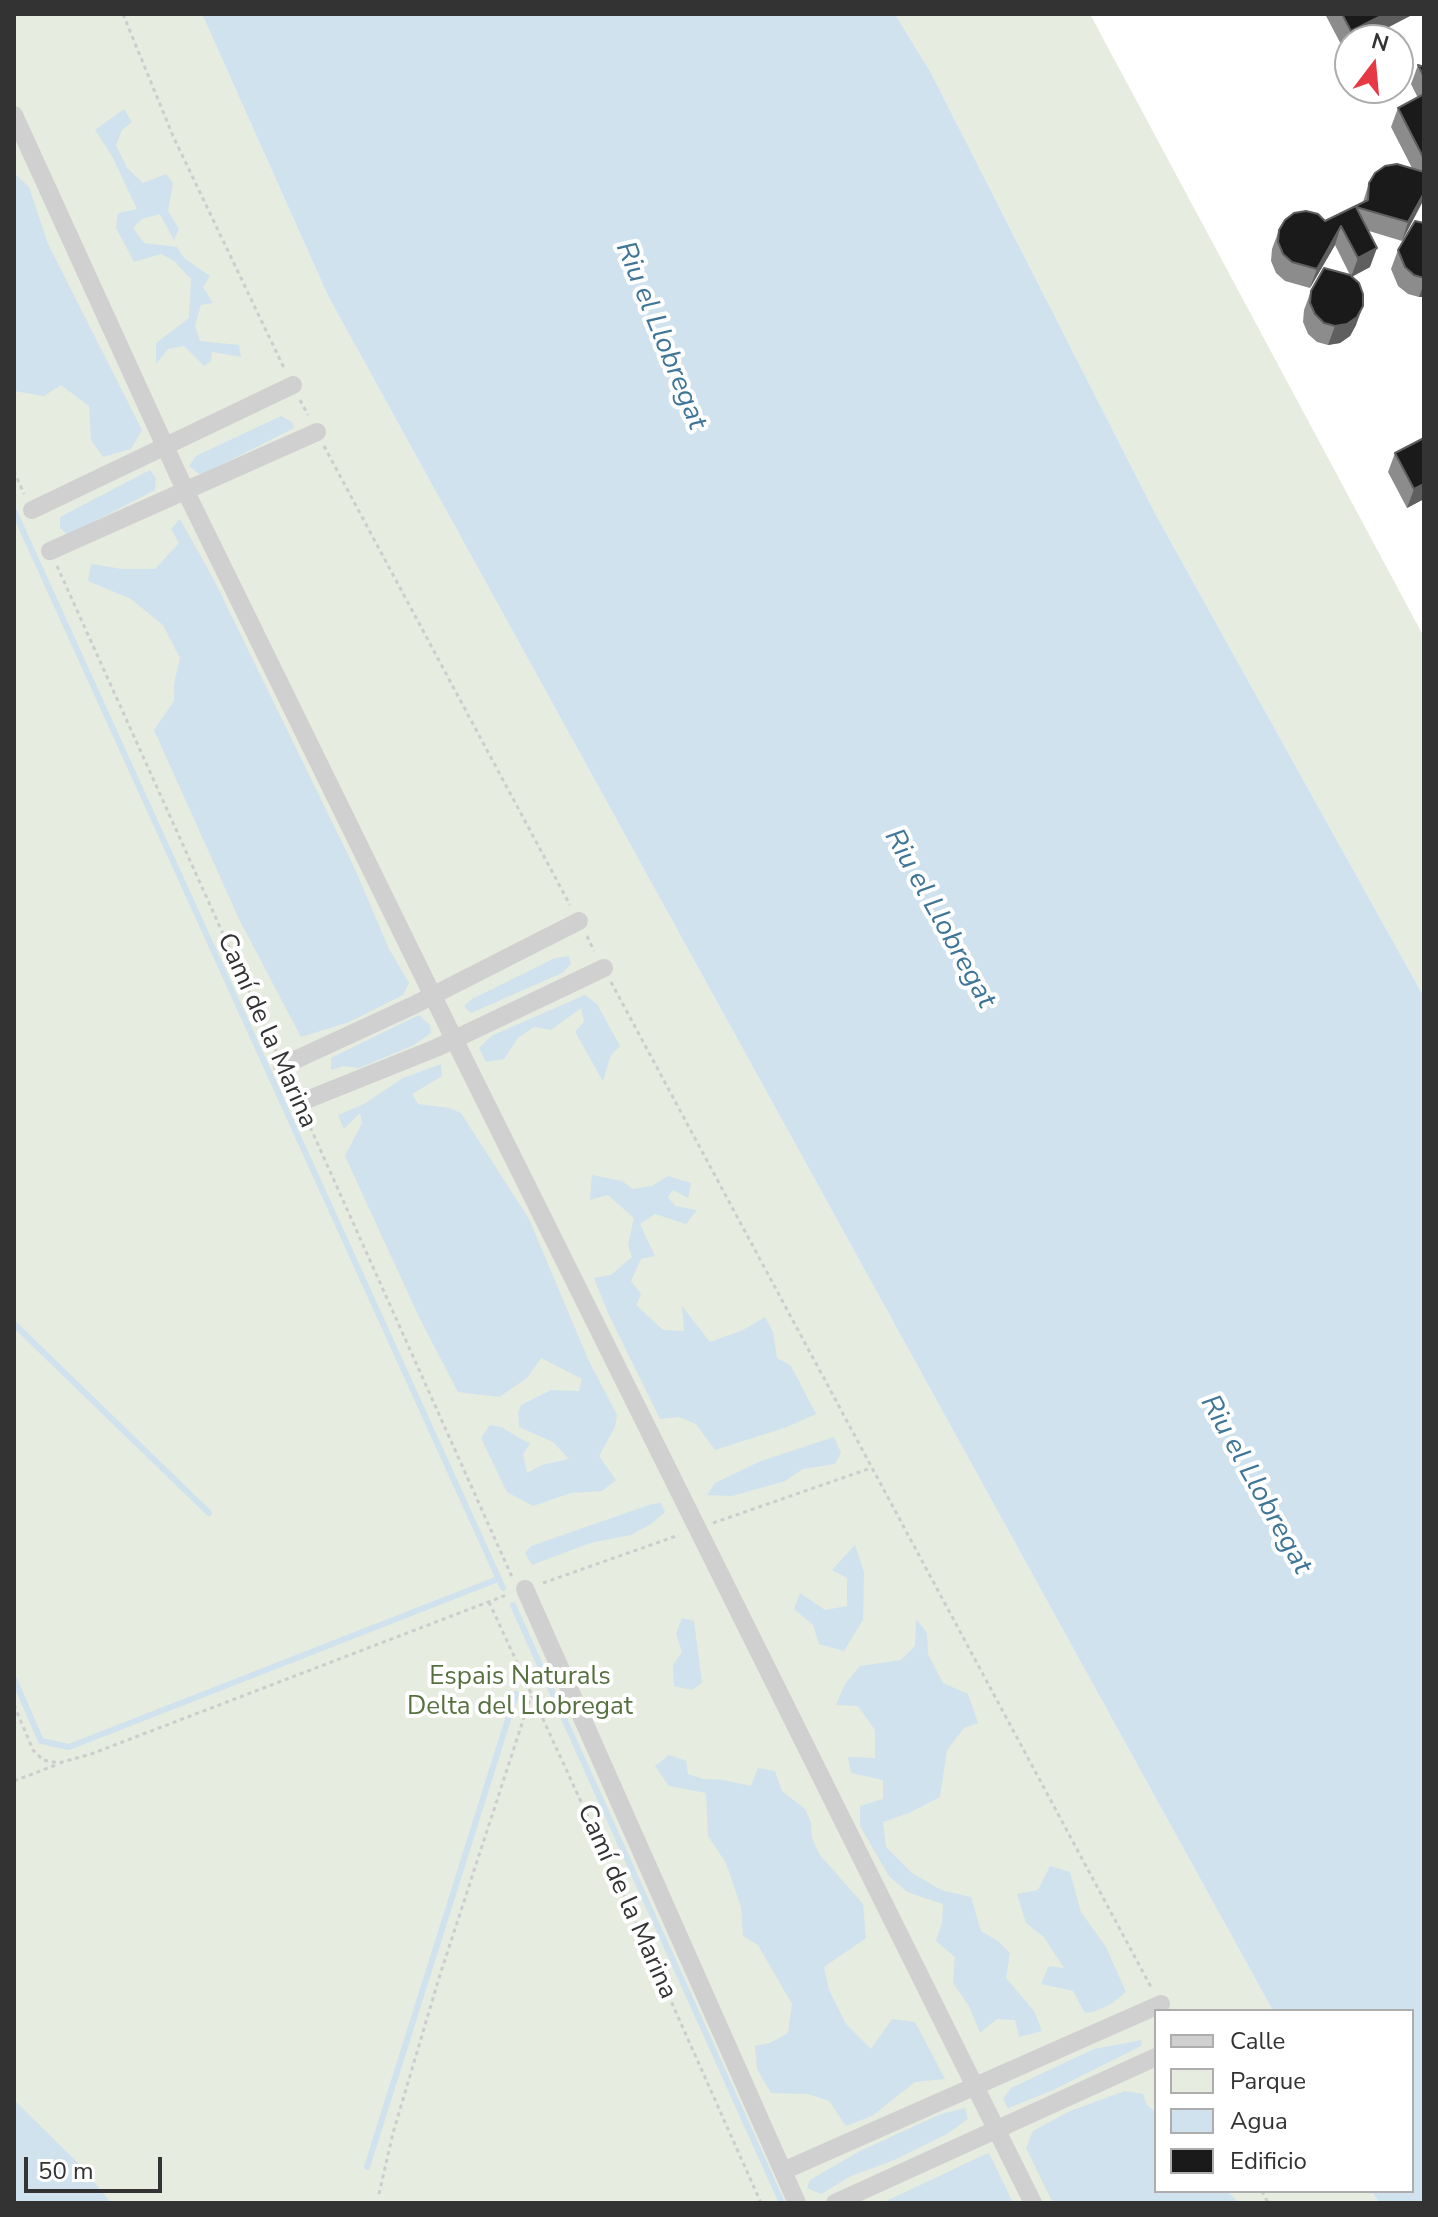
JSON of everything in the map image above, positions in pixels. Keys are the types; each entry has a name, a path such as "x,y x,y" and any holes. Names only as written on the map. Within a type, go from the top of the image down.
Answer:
{"lane":[{"path":"14,115 185,490 454,1039 1033,2203"},
{"path":"32,510 293,385"},
{"path":"50,551 317,432"},
{"path":"282,1066 433,996 579,921"},
{"path":"299,1103 454,1039 604,968"},
{"path":"522,1590 797,2203"},
{"path":"783,2171 1161,2004"},
{"path":"835,2203 1154,2058"}],"path":[{"path":"123,14 173,136 317,432 1161,2004"},
{"path":"14,471 32,510"},
{"name":"Camí de la Marina","path":"50,551 282,1066"},
{"name":"Camí de la Marina","path":"299,1103 522,1590"},
{"path":"14,1781 489,1602 871,1468"},
{"name":"Camí de la Marina","path":"489,1602 761,2203"},
{"path":"379,2194 393,2133 439,1978 531,1696"},
{"path":"14,1705 33,1750 43,1760 59,1763"}],"green space":[{"name":"Espais Naturals Delta del Llobregat","path":"14,14 202,14 328,296 1272,2009 1154,2009 1154,2193 1373,2193 1379,2203 14,2203"},
{"path":"895,14 1090,14 1424,637 1424,997 1156,515 930,71"}],"water":[{"name":"Riu el Llobregat","path":"202,14 895,14 930,71 1156,515 1424,997 1424,2203 1379,2203 1373,2193 1414,2193 1414,2009 1272,2009 328,296"},
{"path":"124,109 132,122 122,130 116,145 127,168 143,183 166,174 173,183 168,211 179,229 174,240 160,214 142,219 133,228 144,243 177,247 184,258 210,276 203,287 213,303 201,305 195,326 200,341 239,345 241,357 212,352 211,361 204,366 184,346 168,349 156,364 156,343 189,318 191,279 174,261 161,254 134,262 116,228 118,213 137,209 112,156 95,130"},
{"path":"14,173 29,187 48,244 142,430 131,449 103,457 91,440 89,406 61,385 44,396 14,391"},
{"path":"281,416 292,422 294,428 201,475 189,466 196,456"},
{"path":"150,470 156,478 155,490 68,535 60,528 60,517"},
{"path":"180,519 214,580 354,867 389,949 409,983 403,995 349,1022 301,1037 239,919 154,730 174,701 180,658 163,625 131,599 88,581 91,564 122,569 155,569 179,543 171,529"},
{"path":"569,956 571,964 562,973 471,1013 464,1006 472,999 555,958"},
{"path":"585,995 597,1004 620,1046 611,1055 603,1081 575,1032 584,1022 581,1008 551,1030 534,1027 518,1038 504,1059 486,1062 479,1048 491,1036"},
{"path":"419,1015 430,1025 431,1033 414,1045 359,1068 343,1066 331,1070 331,1058"},
{"path":"441,1064 442,1076 412,1094 418,1104 449,1108 461,1113 529,1219 588,1359 617,1415 615,1427 599,1456 616,1480 602,1491 571,1493 533,1506 507,1492 481,1438 490,1425 501,1427 530,1444 523,1454 527,1473 542,1465 569,1459 553,1442 519,1427 518,1413 521,1405 551,1390 579,1391 582,1379 541,1358 527,1378 499,1397 458,1392 419,1317 345,1156 362,1123 360,1113 344,1129 338,1115 364,1104 403,1078"},
{"path":"592,1175 622,1181 633,1189 652,1186 668,1176 691,1183 688,1198 673,1190 668,1197 675,1206 697,1210 686,1224 655,1214 640,1224 655,1256 641,1259 631,1281 641,1294 636,1305 663,1330 684,1331 682,1306 710,1342 743,1330 765,1317 773,1332 777,1358 791,1366 816,1414 787,1427 715,1450 696,1424 679,1417 660,1419 594,1278 611,1275 632,1257 628,1245 634,1218 608,1195 590,1200"},
{"path":"834,1437 841,1453 835,1464 803,1469 785,1481 732,1496 707,1495 715,1483 761,1461"},
{"path":"661,1503 665,1512 631,1535 590,1543 532,1565 525,1553 531,1546"},
{"path":"855,1545 864,1572 863,1620 844,1651 819,1644 813,1625 794,1609 800,1593 825,1610 847,1606 847,1578 832,1570"},
{"path":"682,1618 694,1621 702,1683 692,1690 674,1686 673,1665 682,1652 676,1634"},
{"path":"916,1619 927,1633 928,1654 943,1683 968,1694 978,1723 964,1728 947,1750 940,1797 883,1822 886,1847 912,1873 941,1890 971,1897 981,1931 1010,1953 1006,1978 1034,2011 1042,2031 1019,2037 1015,2020 997,2019 980,2033 969,2006 953,1983 955,1957 936,1941 942,1923 943,1904 907,1892 889,1876 860,1826 860,1806 883,1799 883,1780 851,1773 848,1757 875,1758 875,1730 858,1706 836,1705 845,1684 860,1666 901,1660 915,1646"},
{"path":"669,1755 686,1761 688,1774 703,1779 751,1786 758,1768 775,1771 782,1791 805,1809 819,1854 863,1904 866,1938 824,1967 829,1990 846,2024 871,2049 892,2019 915,2022 945,2079 915,2082 872,2116 846,2126 829,2101 808,2094 771,2093 757,2069 755,2046 770,2043 788,2033 792,2004 758,1945 743,1936 741,1907 726,1863 708,1836 706,1793 669,1786 655,1766"},
{"path":"1050,1866 1070,1872 1081,1912 1106,1947 1126,1992 1111,2004 1093,2012 1085,2013 1073,1991 1041,1984 1049,1966 1064,1968 1044,1937 1026,1923 1017,1894 1038,1890"},
{"path":"1142,2040 1141,2046 1053,2090 1008,2108 1003,2099 1011,2088 1094,2049"},
{"path":"1125,2091 1143,2094 1147,2105 1154,2111 1154,2193 1229,2193 1239,2203 1053,2203 1026,2148 1033,2131 1070,2111"},
{"path":"14,2100 81,2166 111,2203 14,2203"},
{"path":"965,2108 968,2119 947,2134 894,2160 851,2176 821,2194 807,2188 810,2180 860,2151 941,2114"},
{"path":"988,2153 1013,2203 882,2203"}],"building":[{"path":"1342,14 1385,14 1365,24 1347,24"},
{"path":"1424,94 1424,159 1398,108 1414,104 1414,99"},
{"path":"1397,164 1424,172 1424,193 1408,222 1356,207 1377,248 1358,258 1341,226 1317,269 1292,262 1283,254 1278,242 1279,230 1285,220 1294,213 1306,211 1318,214 1325,221 1368,200 1369,183 1375,173 1385,166"},
{"path":"1415,221 1424,223 1424,278 1414,275 1405,267 1398,250"},
{"path":"1324,268 1350,275 1359,283 1363,306 1357,317 1347,324 1335,326 1324,323 1310,303 1311,291"},
{"path":"1424,438 1424,484 1414,489 1395,453"}],"waterway":[{"path":"14,511 503,1588"},
{"path":"14,1324 209,1513"},
{"path":"14,1679 41,1741 69,1747 498,1579"},
{"path":"513,1605 782,2203"},
{"path":"367,2167 516,1694"}]}
